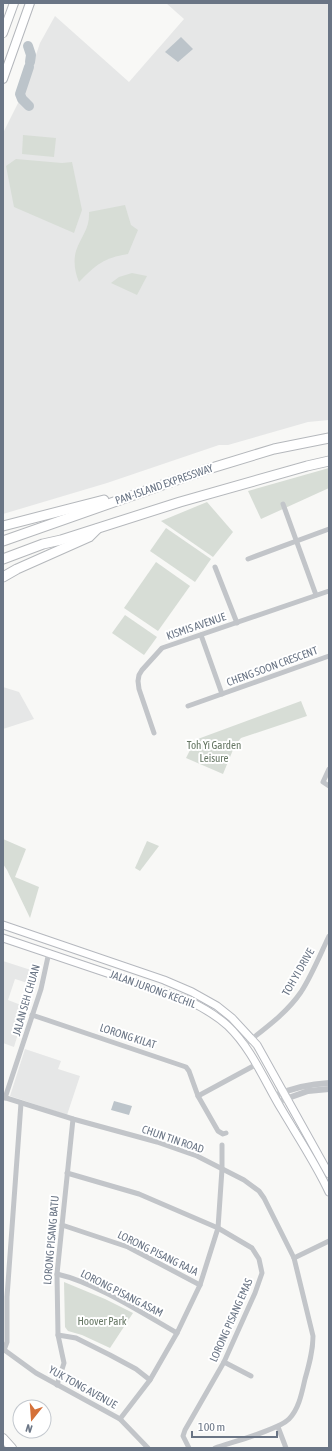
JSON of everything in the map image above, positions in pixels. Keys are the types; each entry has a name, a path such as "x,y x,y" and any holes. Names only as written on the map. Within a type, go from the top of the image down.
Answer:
{"highway":[{"name":"PAN-ISLAND EXPRESSWAY","path":"3,541 206,470 266,452 329,438"},
{"name":"PAN-ISLAND EXPRESSWAY","path":"3,559 43,544 62,540 180,502 329,461"},
{"path":"3,526 109,498 124,498"},
{"path":"3,577 17,569 89,537 98,528"}],"main road":[{"path":"3,33 14,3"},
{"path":"3,79 30,3"},
{"name":"JALAN JURONG KECHIL","path":"3,925 164,980 217,1006 232,1018 252,1039 266,1060 329,1174"},
{"name":"JALAN JURONG KECHIL","path":"3,938 49,952 187,1000 217,1017 228,1026 257,1064 275,1099 322,1177 329,1192"},
{"path":"3,1438 12,1448"}],"street":[{"path":"283,504 316,595"},
{"path":"248,559 329,529"},
{"name":"KISMIS AVENUE","path":"215,567 236,623"},
{"name":"KISMIS AVENUE","path":"154,734 139,689 138,681 139,675 162,648 329,591"},
{"name":"CHENG SOON CRESCENT","path":"202,635 222,694"},
{"name":"CHENG SOON CRESCENT","path":"188,706 329,656"},
{"path":"329,769 322,782 329,786"},
{"name":"TOH YI DRIVE","path":"244,1045 280,1016 300,992 329,936"},
{"name":"JALAN SEH CHUAN","path":"4,1098 41,989 49,952"},
{"name":"LORONG KILAT","path":"32,1015 186,1067 189,1071 198,1096 218,1131 223,1134 226,1133"},
{"path":"198,1096 257,1064"},
{"path":"275,1099 295,1088 329,1082"},
{"path":"284,1095 329,1089"},
{"name":"CHUN TIN ROAD","path":"4,1098 157,1142 197,1156 244,1180 259,1191 264,1198 294,1258 313,1336 313,1349 300,1398 289,1419 278,1427 214,1448"},
{"path":"4,1350 7,1342 6,1297 21,1103"},
{"name":"LORONG PISANG BATU","path":"57,1385 64,1363 58,1335 57,1274 73,1119"},
{"path":"120,1419 150,1380 177,1333 200,1285 218,1228 222,1145"},
{"name":"LORONG PISANG EMAS","path":"68,1173 139,1194 218,1228 252,1248 259,1259 262,1273 256,1293 224,1362 185,1430 183,1436 189,1448"},
{"name":"LORONG PISANG RAJA","path":"62,1225 128,1246 200,1285"},
{"path":"294,1258 329,1241"},
{"name":"LORONG PISANG ASAM","path":"57,1274 88,1285 177,1333"},
{"path":"58,1335 76,1338 136,1369 150,1380"},
{"name":"YUK TONG AVENUE","path":"4,1350 36,1373 120,1419 148,1448"},
{"path":"224,1362 251,1376"},
{"path":"278,1427 286,1448"}],"shaded area":[{"path":"166,3 329,3 329,420 308,422 228,445 219,445 107,483 3,514 3,133 24,91 40,43 55,16 129,82 184,19"},
{"path":"181,37 193,49 178,62 165,52"},
{"path":"3,687 19,692 34,719 3,729"},
{"path":"3,961 34,971 37,976 34,985 15,979 8,1000 26,1007 14,1047 3,1043"},
{"path":"25,1049 61,1061 58,1069 80,1076 67,1115 10,1096"},
{"path":"114,1101 132,1106 129,1115 111,1110"}],"green space":[{"path":"23,135 56,138 54,157 22,154"},
{"path":"16,159 62,163 72,162 82,210 74,233 14,207 6,166"},
{"path":"125,205 131,225 138,230 128,254 100,263 79,282 76,275 75,255 87,228 89,212"},
{"path":"132,273 147,276 137,295 111,283 119,277"},
{"path":"329,468 329,488 261,519 248,491"},
{"path":"207,502 233,532 213,557 161,521"},
{"path":"166,528 211,559 195,582 150,551"},
{"path":"156,562 190,586 158,631 124,608"},
{"path":"125,615 157,637 144,655 112,633"},
{"name":"Toh Yi Garden Leisure","path":"301,701 307,716 241,738 235,745 223,774 186,758 195,740"},
{"path":"3,839 26,849 15,877 39,887 30,918 3,864"},
{"path":"147,841 159,846 140,871 135,868"},
{"name":"Hoover Park","path":"64,1282 105,1299 133,1313 110,1348 82,1335 68,1331 65,1327"}],"waterway":[{"path":"28,46 31,55 30,62"},
{"path":"29,67 20,94 22,99 29,106"}]}
